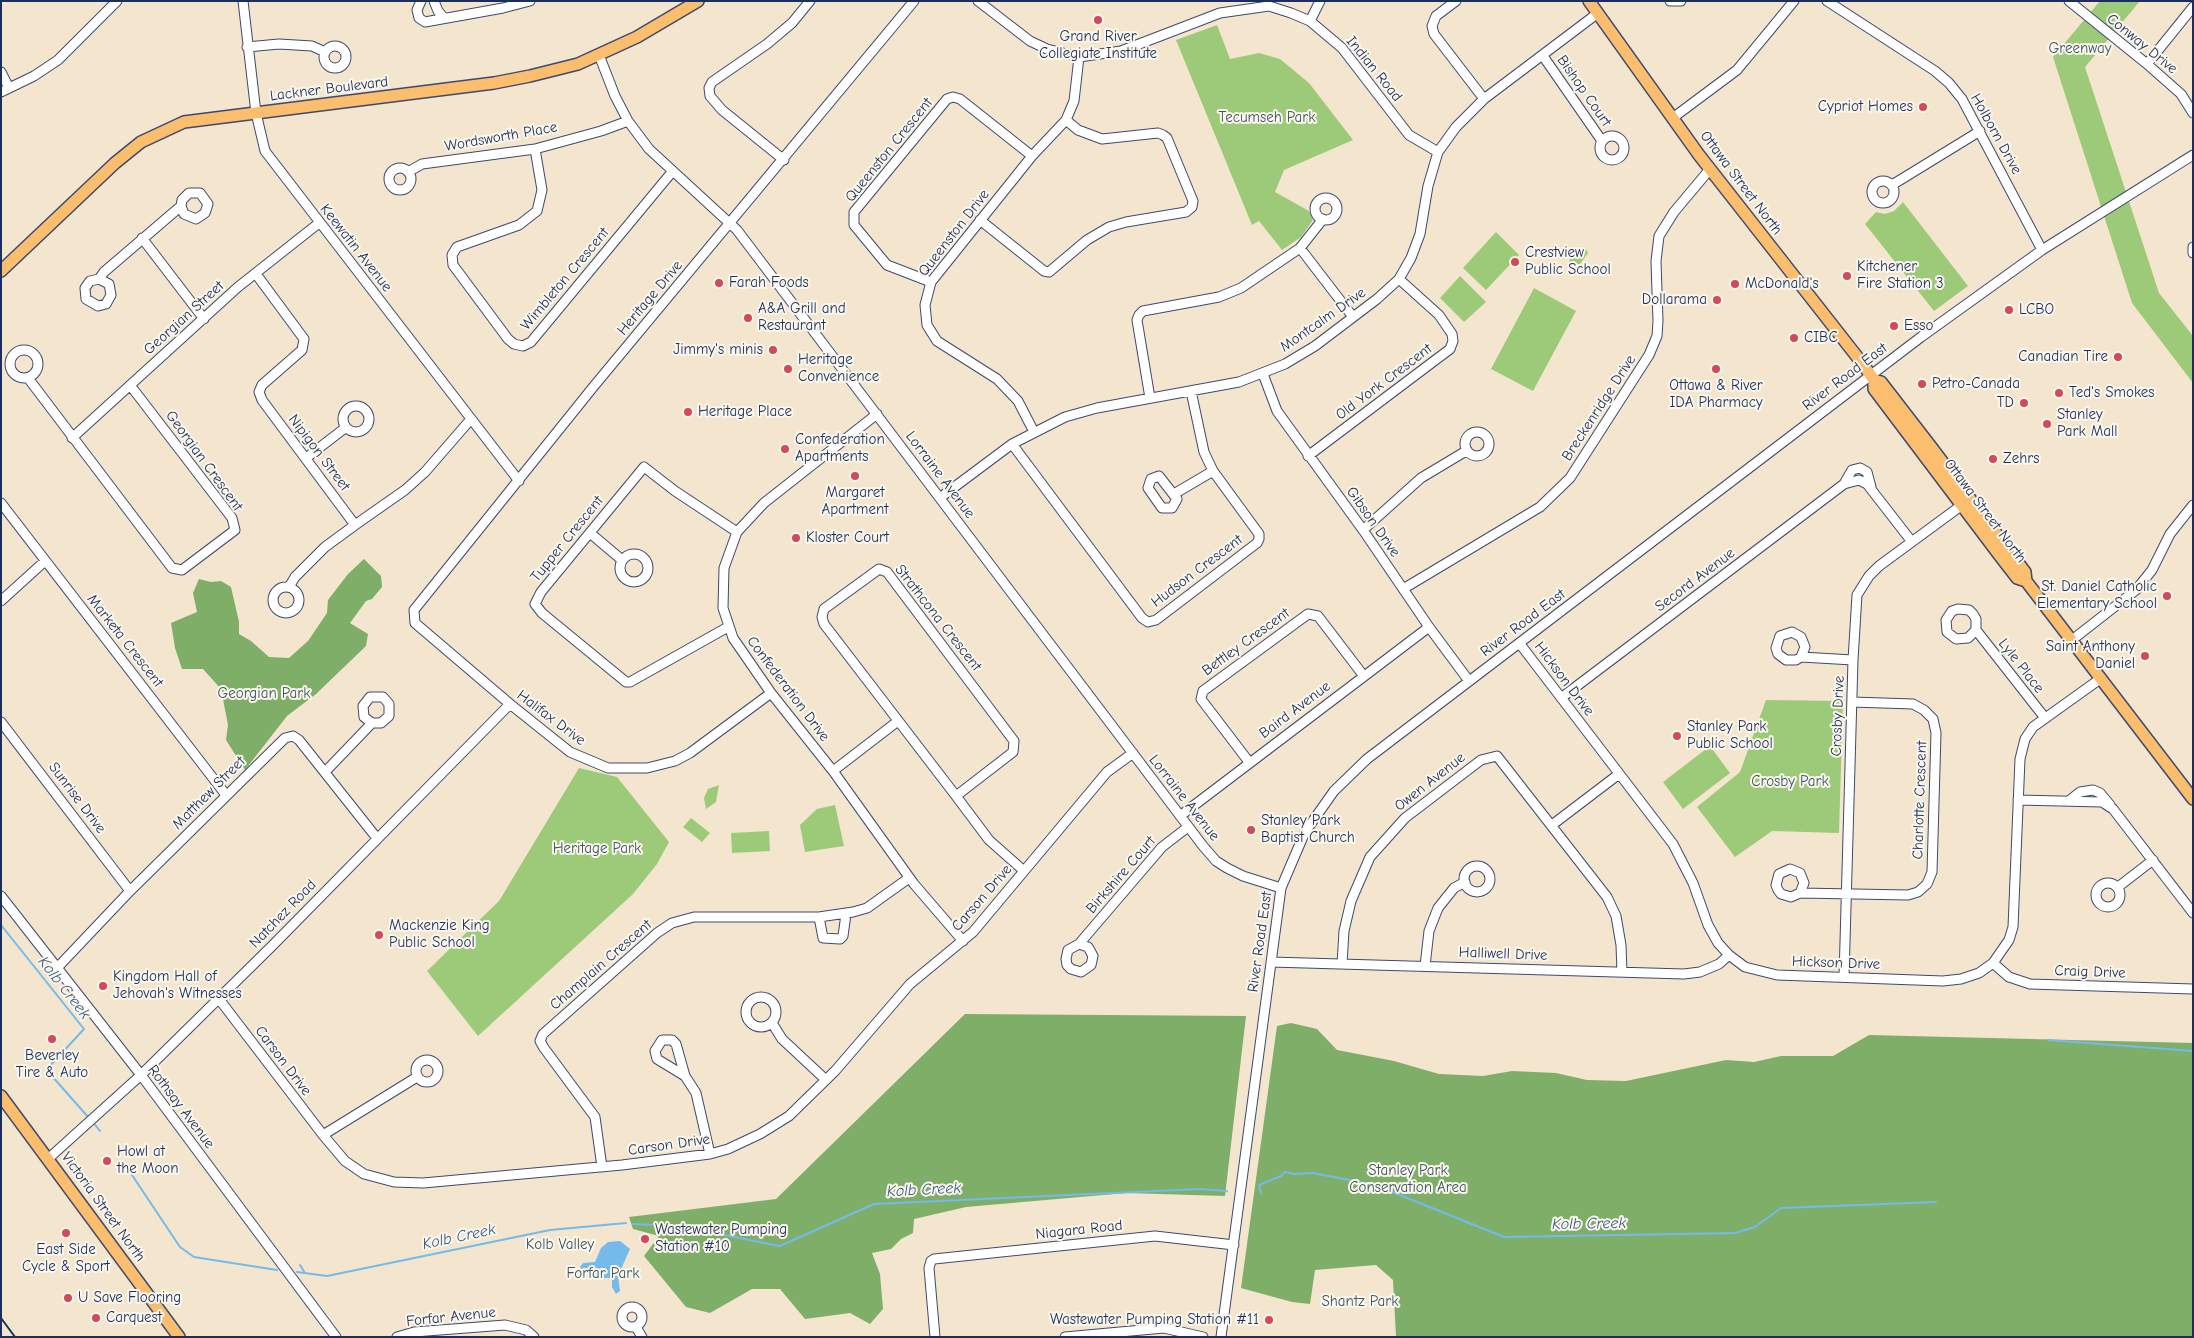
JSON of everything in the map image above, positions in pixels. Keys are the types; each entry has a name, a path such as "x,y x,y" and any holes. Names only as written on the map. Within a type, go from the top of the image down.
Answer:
{"main road":[{"name":"Lackner Boulevard","path":"1,271 115,163 141,142 184,122 494,83 578,64 652,29 698,1"},
{"name":"Ottawa Street North","path":"1589,1 1674,117 1710,170 1873,378 1881,382 1937,454 2025,572 2026,581 2193,799"},
{"name":"Ottawa Street North","path":"1873,378 1874,389 2017,578 2026,581"},
{"name":"Victoria Street North","path":"1,1096 49,1158 180,1337"}],"street":[{"path":"1,72 5,90 34,76 58,60 116,1"},
{"name":"Keewatin Avenue","path":"243,1 256,113 265,151 319,224 518,480"},
{"path":"421,1 417,10 419,18 426,22 503,8 530,1"},
{"path":"434,1 438,12 444,18"},
{"path":"784,160 722,110 710,96 709,88 712,82 767,44 792,22 810,1"},
{"name":"Heritage Drive","path":"413,616 414,610 594,386 784,160 914,1"},
{"name":"Indian Road","path":"978,1 1030,41 1047,49 1079,57 1120,51 1220,12 1268,6 1291,13 1310,22 1342,48 1409,135 1438,152"},
{"path":"1310,22 1320,1"},
{"path":"1456,1 1436,16 1432,26 1434,34 1484,99"},
{"path":"1670,1 1681,1"},
{"path":"1674,117 1737,70 1794,1"},
{"name":"Holborn Drive","path":"1827,1 1935,70 1962,98 2042,250"},
{"name":"Conway Drive","path":"2069,1 2180,94 2193,113"},
{"path":"2146,64 2193,7"},
{"name":"Montcalm Drive","path":"940,497 1012,444 1065,417 1097,408 1239,382 1285,364 1314,346 1399,279 1411,258 1420,234 1428,186 1438,152 1456,126 1484,99 1598,13"},
{"path":"247,48 279,44 312,46 325,52"},
{"name":"Lorraine Avenue","path":"599,55 615,96 628,121 649,149 672,172 731,223 1188,827 1216,860 1227,868 1243,876 1281,888"},
{"name":"Bishop Court","path":"1543,56 1602,141"},
{"name":"Queenston Drive","path":"1034,432 1018,401 997,379 944,346 932,335 927,325 925,305 931,282 1032,156 1066,120 1074,102 1079,57"},
{"name":"Queenston Crescent","path":"931,282 887,265 854,225 854,212 947,99 953,96 960,99 1032,156"},
{"path":"980,220 1044,271 1049,272 1087,240 1109,228 1126,222 1186,212 1192,207 1193,201 1167,138 1164,135 1158,133 1102,139 1078,130 1066,120"},
{"name":"Wordsworth Place","path":"408,172 422,164 535,149 601,131 628,121"},
{"path":"1892,185 1980,130"},
{"name":"Wimbleton Crescent","path":"535,149 542,190 537,211 519,225 457,247 452,255 453,265 508,339 514,344 523,346 531,342 672,172"},
{"name":"River Road East","path":"1221,1337 1281,888 1305,832 1334,791 1367,759 1469,681 2042,250 2193,155"},
{"name":"Breckenridge Drive","path":"1403,589 1540,507 1570,478 1649,355 1657,336 1656,261 1659,236 1674,212 1710,170"},
{"path":"99,279 104,272 142,238 181,206"},
{"path":"1150,398 1137,320 1139,315 1143,311 1219,297 1241,288 1300,248 1323,219"},
{"name":"Georgian Street","path":"72,438 204,320 238,287 319,224"},
{"path":"142,238 204,320"},
{"path":"2193,247 2193,253"},
{"path":"1300,248 1353,317"},
{"name":"Nipigon Street","path":"256,274 304,340 302,350 262,385 259,392 262,400 355,525"},
{"name":"Old York Crescent","path":"1308,456 1450,349 1453,341 1452,334 1438,315 1399,279"},
{"name":"Gibson Drive","path":"1263,374 1278,411 1308,456 1363,530 1429,627 1469,681"},
{"path":"28,378 72,438"},
{"name":"Georgian Crescent","path":"72,438 172,568 183,570 235,530 232,518 130,385"},
{"name":"Hudson Crescent","path":"1012,444 1142,618 1148,622 1156,620 1257,543 1259,539 1259,534 1213,471 1204,452 1191,391"},
{"name":"Confederation Drive","path":"877,414 764,503 738,532 724,568 723,608 733,638 771,693 833,771 909,878 963,941"},
{"path":"289,587 295,577 325,547 406,490 426,472 471,419"},
{"path":"306,458 345,428"},
{"path":"1363,530 1421,478 1466,451"},
{"name":"Tupper Crescent","path":"728,627 630,682 621,681 542,613 535,604 541,592 644,468 675,491 738,532"},
{"path":"1174,494 1213,471"},
{"name":"Secord Avenue","path":"1561,698 1844,484 1859,480 1871,487 1912,542"},
{"name":"Marketa Crescent","path":"1,503 226,795"},
{"name":"Crosby Drive","path":"1844,977 1853,660 1857,595 1862,585 1879,566 1962,505"},
{"path":"2072,640 2136,590 2152,570 2170,534 2193,505"},
{"path":"590,533 622,560"},
{"path":"1,602 45,560"},
{"name":"Strathcona Crescent","path":"956,796 1013,752 1014,741 887,572 879,569 824,609 822,617 824,624 989,840 1024,871"},
{"name":"Bettley Crescent","path":"1249,762 1201,698 1203,691 1308,614 1318,616 1363,675"},
{"name":"Halifax Drive","path":"413,616 415,623 510,704 570,752 594,764 627,769 661,766 690,753 771,693"},
{"name":"Baird Avenue","path":"1180,816 1363,675 1429,627"},
{"name":"Lyle Place","path":"1976,630 2044,718"},
{"name":"Hickson Drive","path":"1520,644 1682,858 1708,925 1718,943 1729,956 1745,967 1777,975 1952,980 1979,973 1993,963 2009,940 2013,927 2020,759 2025,739 2033,727 2044,718 2100,679"},
{"path":"1801,657 1853,660"},
{"name":"Charlotte Crescent","path":"1800,893 1908,895 1918,892 1927,884 1932,872 1936,742 1933,719 1924,710 1913,704 1852,702"},
{"name":"Natchez Road","path":"49,1158 141,1075 510,704"},
{"path":"833,771 898,721"},
{"name":"Sunrise Drive","path":"1,722 130,891"},
{"path":"325,772 372,723"},
{"name":"Matthew Street","path":"56,968 130,891 285,738 293,736 299,740 376,838"},
{"name":"Carson Drive","path":"219,998 323,1135 345,1161 364,1174 394,1182 423,1183 602,1167 710,1154 728,1149 760,1134 789,1116 826,1080 910,984 963,941 1108,772 1133,753"},
{"name":"Owen Avenue","path":"1342,964 1344,931 1351,901 1370,858 1404,818 1480,760 1497,756 1607,897 1616,916 1622,945 1622,972"},
{"path":"1552,825 1619,774"},
{"path":"2018,800 2102,802 2113,809 2193,913"},
{"name":"Birkshire Court","path":"1080,944 1162,847 1188,827"},
{"path":"2118,888 2153,860"},
{"name":"Champlain Crescent","path":"602,1167 595,1117 544,1048 540,1041 543,1034 657,933 672,923 694,917 846,914 867,908 909,878"},
{"path":"1425,966 1429,931 1438,908 1454,888 1464,882"},
{"name":"Rothsay Avenue","path":"1,896 141,1075 336,1337"},
{"path":"819,916 823,938 840,939 843,936 846,914"},
{"name":"Halliwell Drive","path":"1271,962 1622,972 1700,972 1719,964 1729,956"},
{"name":"Craig Drive","path":"1993,963 2009,977 2030,984 2193,989"},
{"path":"772,1022 782,1040 826,1080"},
{"path":"685,1076 696,1093 710,1154"},
{"path":"323,1135 417,1077"},
{"name":"Niagara Road","path":"935,1337 930,1265 931,1260 934,1259 1155,1236 1234,1245"},
{"name":"Forfar Avenue","path":"397,1337 414,1332 505,1325 526,1330 534,1337"},
{"path":"636,1326 642,1337"},
{"path":"1065,1337 1164,1328 1203,1337"}],"green space":[{"name":"Greenway","path":"2100,1 2140,1 2085,67 2159,293 2193,336 2193,383 2132,303 2053,57"},
{"name":"Tecumseh Park","path":"1217,25 1230,59 1259,53 1280,59 1309,83 1353,140 1284,170 1275,192 1309,211 1313,220 1301,237 1282,250 1259,221 1252,225 1176,40"},
{"path":"1903,202 1968,286 1934,311 1865,224 1876,212 1885,214 1894,211"},
{"path":"1496,232 1519,255 1486,290 1463,268"},
{"path":"1585,247 1588,253 1580,264 1573,265 1569,262 1572,253"},
{"path":"1460,276 1486,302 1464,322 1440,298"},
{"path":"1534,288 1576,311 1533,391 1491,369"},
{"name":"Georgian Park","path":"364,559 381,576 382,587 372,599 366,601 350,623 368,634 366,646 316,694 287,716 245,770 226,740 228,725 221,689 203,669 182,669 175,648 171,623 197,612 193,593 199,579 211,582 221,581 231,587 239,622 239,634 251,641 269,657 289,658 308,641 327,613 328,600 348,574"},
{"name":"Crosby Park","path":"1766,700 1843,701 1839,833 1772,831 1735,857 1697,807 1740,772"},
{"path":"1710,746 1730,773 1683,809 1663,782"},
{"name":"Heritage Park","path":"579,768 617,777 669,842 657,864 633,894 478,1036 427,971 499,901"},
{"path":"719,785 716,802 706,809 704,798 708,789"},
{"path":"835,805 844,846 805,852 800,825 817,809"},
{"path":"691,818 710,833 702,842 683,827"},
{"path":"769,831 770,851 732,853 731,833"},
{"path":"965,1014 1246,1016 1225,1196 1126,1193 966,1207 914,1219 913,1233 901,1239 891,1249 872,1253 880,1274 883,1309 870,1324 850,1313 805,1319 780,1289 752,1289 710,1313 686,1307 644,1256 659,1236 633,1229 629,1217 776,1199"},
{"name":"Stanley Park Conservation Area","path":"1291,1023 1317,1029 1337,1050 1394,1061 1439,1074 1483,1076 1512,1071 1556,1073 1587,1080 1626,1081 1726,1060 1754,1062 1781,1056 1833,1056 1869,1035 2193,1043 2193,1337 1396,1337 1393,1280 1376,1265 1315,1270 1310,1304 1292,1302 1241,1288 1277,1026"}],"water":[{"path":"620,1241 630,1249 618,1276 620,1291 616,1294 612,1287 612,1278 604,1278 596,1270 583,1273 580,1267 583,1263 595,1262 601,1248 608,1242"}],"waterway":[{"name":"Kolb Creek","path":"1,925 84,1029 48,1068 51,1075 89,1118"},
{"path":"2048,1040 2193,1051"},
{"name":"Kolb Creek","path":"92,1121 100,1131"},
{"name":"Kolb Creek","path":"128,1169 180,1247 194,1257 277,1270"},
{"name":"Kolb Creek","path":"1261,1193 1259,1185 1281,1176 1285,1172 1294,1174 1313,1173 1375,1185 1504,1237 1735,1233 1755,1227 1781,1208 1936,1202"},
{"name":"Kolb Creek","path":"633,1224 678,1226 780,1246 874,1204 1199,1189 1227,1191"},
{"name":"Kolb Creek","path":"297,1272 327,1276 550,1230 626,1223"},
{"name":"Kolb Creek","path":"300,1265 305,1273"}],"railway":[{"path":"1,1318 15,1337"}],"place":[{"name":"Grand River Collegiate Institute","path":"1098,20"},
{"name":"Cypriot Homes","path":"1923,107"},
{"name":"Crestview Public School","path":"1515,262"},
{"name":"Kitchener Fire Station 3","path":"1847,276"},
{"name":"Farah Foods","path":"719,283"},
{"name":"McDonald's","path":"1735,284"},
{"name":"Dollarama","path":"1717,300"},
{"name":"LCBO","path":"2009,310"},
{"name":"A&A Grill and Restaurant","path":"748,318"},
{"name":"Esso","path":"1894,326"},
{"name":"CIBC","path":"1794,338"},
{"name":"Jimmy's minis","path":"773,350"},
{"name":"Canadian Tire","path":"2118,357"},
{"name":"Heritage Convenience","path":"788,369"},
{"name":"Ottawa & River IDA Pharmacy","path":"1716,369"},
{"name":"Petro-Canada","path":"1922,384"},
{"name":"Ted's Smokes","path":"2059,393"},
{"name":"TD","path":"2024,403"},
{"name":"Heritage Place","path":"688,412"},
{"name":"Stanley Park Mall","path":"2047,424"},
{"name":"Confederation Apartments","path":"785,449"},
{"name":"Zehrs","path":"1993,459"},
{"name":"Margaret Apartment","path":"855,476"},
{"name":"Kloster Court","path":"796,538"},
{"name":"St. Daniel Catholic Elementary School","path":"2167,596"},
{"name":"Saint Anthony Daniel","path":"2145,656"},
{"name":"Stanley Park Public School","path":"1677,736"},
{"name":"Stanley Park Baptist Church","path":"1251,830"},
{"name":"Mackenzie King Public School","path":"379,935"},
{"name":"Kingdom Hall of Jehovah's Witnesses","path":"103,986"},
{"name":"Beverley Tire & Auto","path":"52,1039"},
{"name":"Howl at the Moon","path":"107,1161"},
{"name":"East Side Cycle & Sport","path":"66,1233"},
{"name":"Wastewater Pumping Station #10","path":"645,1239"},
{"name":"U Save Flooring","path":"68,1298"},
{"name":"Carquest","path":"96,1318"},
{"name":"Wastewater Pumping Station #11","path":"1269,1320"}],"park label":[{"name":"Kolb Valley","path":"560,1245"},
{"name":"Forfar Park","path":"603,1274"},
{"name":"Shantz Park","path":"1360,1302"}]}
